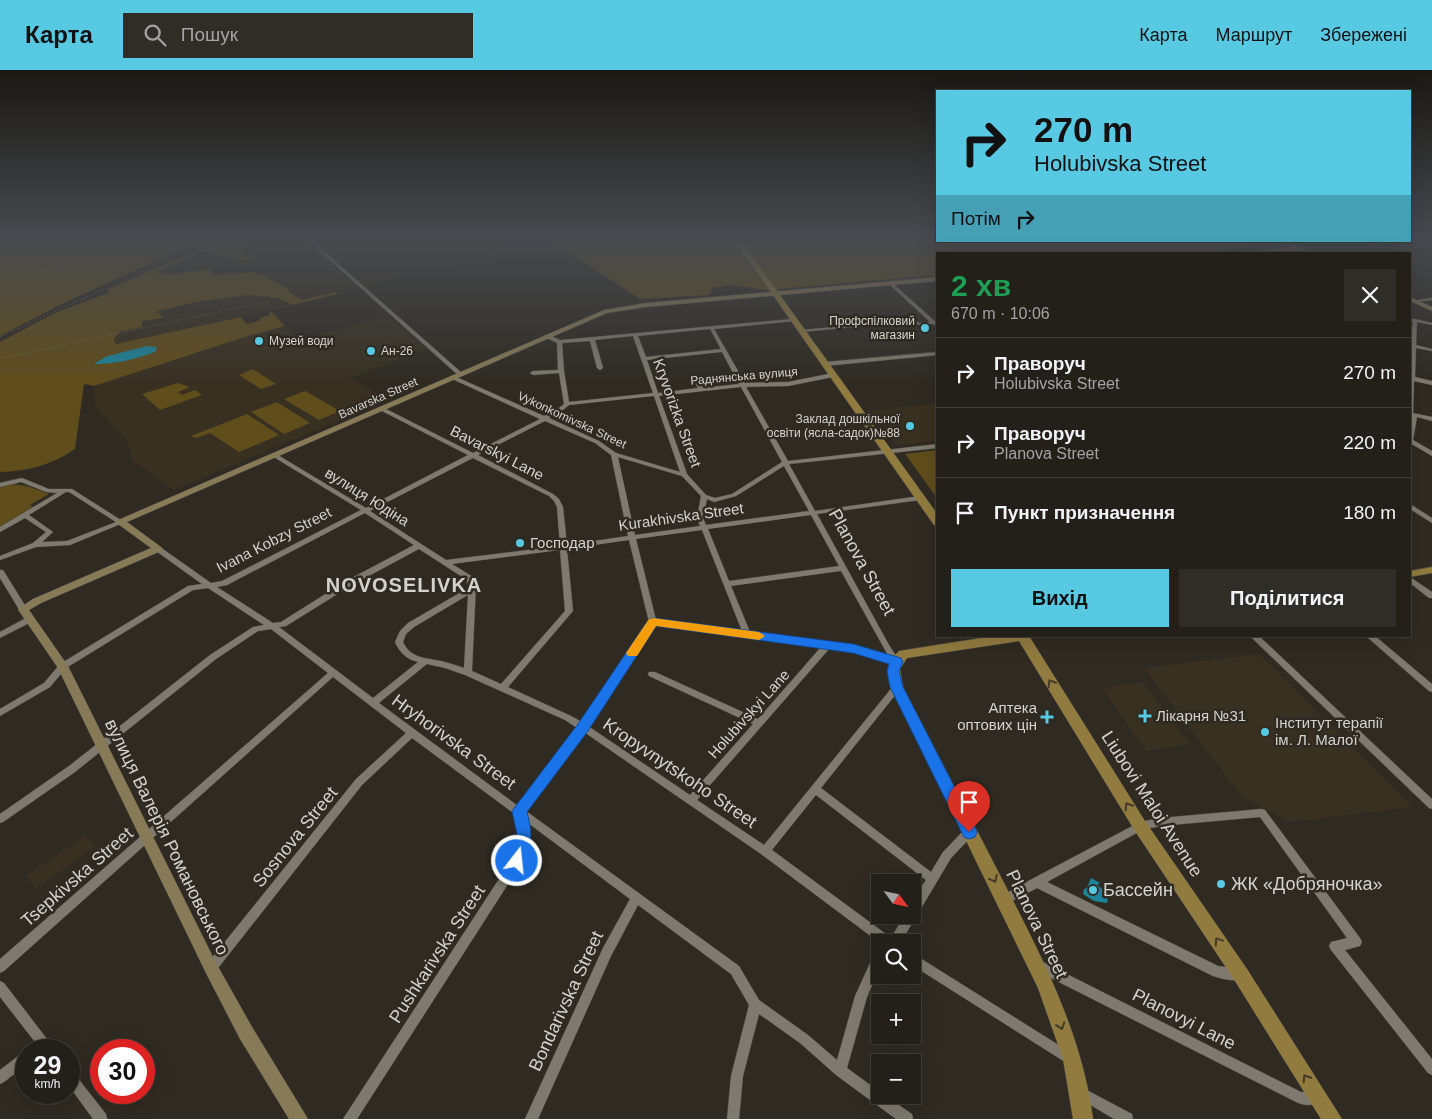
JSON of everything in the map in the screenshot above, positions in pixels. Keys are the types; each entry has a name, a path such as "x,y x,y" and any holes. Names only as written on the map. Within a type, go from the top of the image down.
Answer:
{"main road":[{"path":"770,287 936,520"},
{"path":"1411,574 1432,570"},
{"path":"896,662 904,654 913,652 1016,637"},
{"name":"Liubovi Maloi Avenue","path":"1024,637 1140,826 1241,975 1332,1119"},
{"name":"Planova Street","path":"896,662 893,671 897,687 1005,900 1054,1006 1073,1060 1081,1093 1083,1119"}],"street":[{"path":"362,287 460,374"},
{"name":"Bavarska Street","path":"0,558 35,544 68,543 121,522 606,311 625,307 849,287"},
{"path":"895,287 935,325"},
{"path":"1412,300 1432,299"},
{"path":"1412,300 1432,309"},
{"path":"547,336 559,342 793,320"},
{"path":"1411,435 1412,320 1432,324"},
{"path":"801,332 908,321 935,325"},
{"name":"Planova Street","path":"711,327 842,568 896,662"},
{"name":"Kryvorizka Street","path":"635,334 684,475 704,496"},
{"path":"592,338 600,368"},
{"path":"559,342 561,371 567,404"},
{"path":"1412,346 1432,350"},
{"path":"644,358 724,350"},
{"path":"825,364 936,353"},
{"path":"533,373 561,371"},
{"name":"Раднянська вулиця","path":"567,404 743,385 788,384 833,375"},
{"name":"Vykonkomivska Street","path":"452,377 597,442 614,454 684,475"},
{"path":"695,378 701,390"},
{"path":"1411,378 1432,383"},
{"name":"Ivana Kobzy Street","path":"0,714 47,685 63,666 191,588 224,583 551,416 567,404"},
{"name":"Bavarskyi Lane","path":"382,409 551,495 560,507 563,548"},
{"path":"1412,414 1432,419"},
{"path":"1411,441 1432,454"},
{"path":"747,634 700,518 704,496 714,500 734,495 785,463 936,446"},
{"path":"520,811 583,727 653,622 614,454"},
{"name":"вулиця Юдіна","path":"274,455 446,562"},
{"name":"Hryhorivska Street","path":"0,485 22,480 48,491 70,490 121,522 209,585 272,626 412,733 735,970 755,1004 804,1039 840,1070 907,1119"},
{"path":"0,530 66,490"},
{"name":"Kurakhivska Street","path":"446,562 563,548 920,498"},
{"path":"1411,507 1432,521"},
{"path":"26,515 50,532 35,544"},
{"path":"0,819 102,746 213,658 256,629 283,624 349,583 420,545"},
{"path":"502,688 569,611 563,548"},
{"path":"0,635 26,614 37,601 158,549"},
{"path":"446,562 470,579 468,673"},
{"path":"727,584 842,568"},
{"name":"вулиця Валерія Романовського","path":"0,572 26,614 63,666 211,968 246,1033 299,1119"},
{"path":"1411,581 1432,596"},
{"path":"424,662 413,658 401,648 399,642 403,633 411,625 471,590"},
{"path":"653,622 853,649 896,662"},
{"path":"1255,637 1430,801"},
{"path":"1371,637 1432,689"},
{"name":"Holubivskyi Lane","path":"690,800 828,646"},
{"path":"373,702 424,662"},
{"name":"Kropyvnytskoho Street","path":"424,662 442,664 468,673 568,718 583,727 597,739 765,851 877,934"},
{"name":"Tsepkivska Street","path":"0,967 333,673"},
{"path":"652,674 759,723"},
{"path":"765,851 897,687"},
{"name":"Sosnova Street","path":"211,968 359,782 412,733"},
{"path":"816,789 932,879"},
{"name":"Pushkarivska Street","path":"349,1119 517,861 525,834 520,811"},
{"path":"1005,900 1140,826 1160,822 1262,813 1356,942 1335,946 1432,1069"},
{"path":"921,898 948,855 969,832"},
{"path":"1036,882 1217,972 1241,975"},
{"name":"Bondarivska Street","path":"531,1119 607,952 636,899"},
{"path":"921,964 1073,1060"},
{"name":"Planovyi Lane","path":"1036,964 1300,1098 1319,1098"},
{"path":"840,1070 861,996 871,974"},
{"path":"0,987 36,1039"},
{"path":"733,1119 737,1076 755,1004"},
{"path":"0,1078 15,1066"},
{"path":"80,1091 101,1119"},
{"path":"1081,1093 1127,1119"}],"shaded area":[{"path":"0,287 99,287 64,303 0,336"},
{"path":"113,287 285,287 301,300 335,292 338,294 292,305 277,298 248,295 203,301 157,311 163,318 142,321 142,327 119,332 114,340 116,344 241,317 247,324 259,321 260,318 269,315 271,311 285,326 248,336 94,386 84,384 75,449 49,463 20,470 0,472 0,342 55,313 108,293 108,289"},
{"path":"285,287 358,287 301,300"},
{"path":"622,287 718,287 712,288 709,295 640,299"},
{"path":"745,287 802,287 768,290"},
{"path":"260,295 293,306 116,344 114,340 119,332 142,327 142,321 162,318 156,311 235,296"},
{"path":"388,316 426,348 350,378 388,400 174,490 132,460 128,442 96,408 94,386 248,336 286,326 298,340"},
{"path":"253,369 276,384 261,389 239,375"},
{"path":"178,383 190,387 178,392 182,395 195,390 202,395 160,410 142,394"},
{"path":"305,391 340,411 319,420 284,399"},
{"path":"277,402 310,423 284,434 251,412"},
{"name":"Заклад дошкільної освіти (ясла-садок)№88","path":"936,403 936,441 897,446 871,411"},
{"path":"247,414 279,435 239,452 210,433 196,438 191,436"},
{"path":"936,450 936,497 905,454"},
{"path":"8,483 30,487 49,494 30,505 38,509 0,529 0,486"},
{"name":"Інститут терапії ім. Л. Малої","path":"1259,654 1412,807 1291,822 1242,797 1144,668"},
{"name":"Лікарня №31","path":"1143,682 1190,744 1146,751 1102,688"},
{"path":"86,836 96,847 36,888 26,876"}],"water":[{"path":"147,346 157,347 155,352 133,359 111,363 95,363 108,356"},
{"name":"Бассейн","path":"1091,878 1100,883 1097,885 1105,891 1104,896 1108,899 1107,903 1094,901 1083,894"}],"railway":[{"path":"0,337 108,287"},
{"path":"1,358 269,301"}],"slow traffic":[{"path":"633,653 653,622 759,636"}],"place":[{"name":"Профспілковий магазин","path":"925,328"},
{"name":"Музей води","path":"259,341"},
{"name":"Ан-26","path":"371,351"},
{"name":"Заклад дошкільної освіти (ясла-садок)№88","path":"910,426"},
{"name":"Господар","path":"520,543"},
{"name":"Лікарня №31","path":"1145,716"},
{"name":"Аптека оптових цін","path":"1047,717"},
{"name":"Інститут терапії ім. Л. Малої","path":"1265,732"},
{"name":"ЖК «Добряночка»","path":"1221,884"},
{"name":"Бассейн","path":"1093,890"}],"district":[{"name":"NOVOSELIVKA","path":"404,585"}],"route":[{"path":"517,861 525,834 520,811 565,754 653,622 853,649 896,662 893,676 897,687 969,832"}]}
